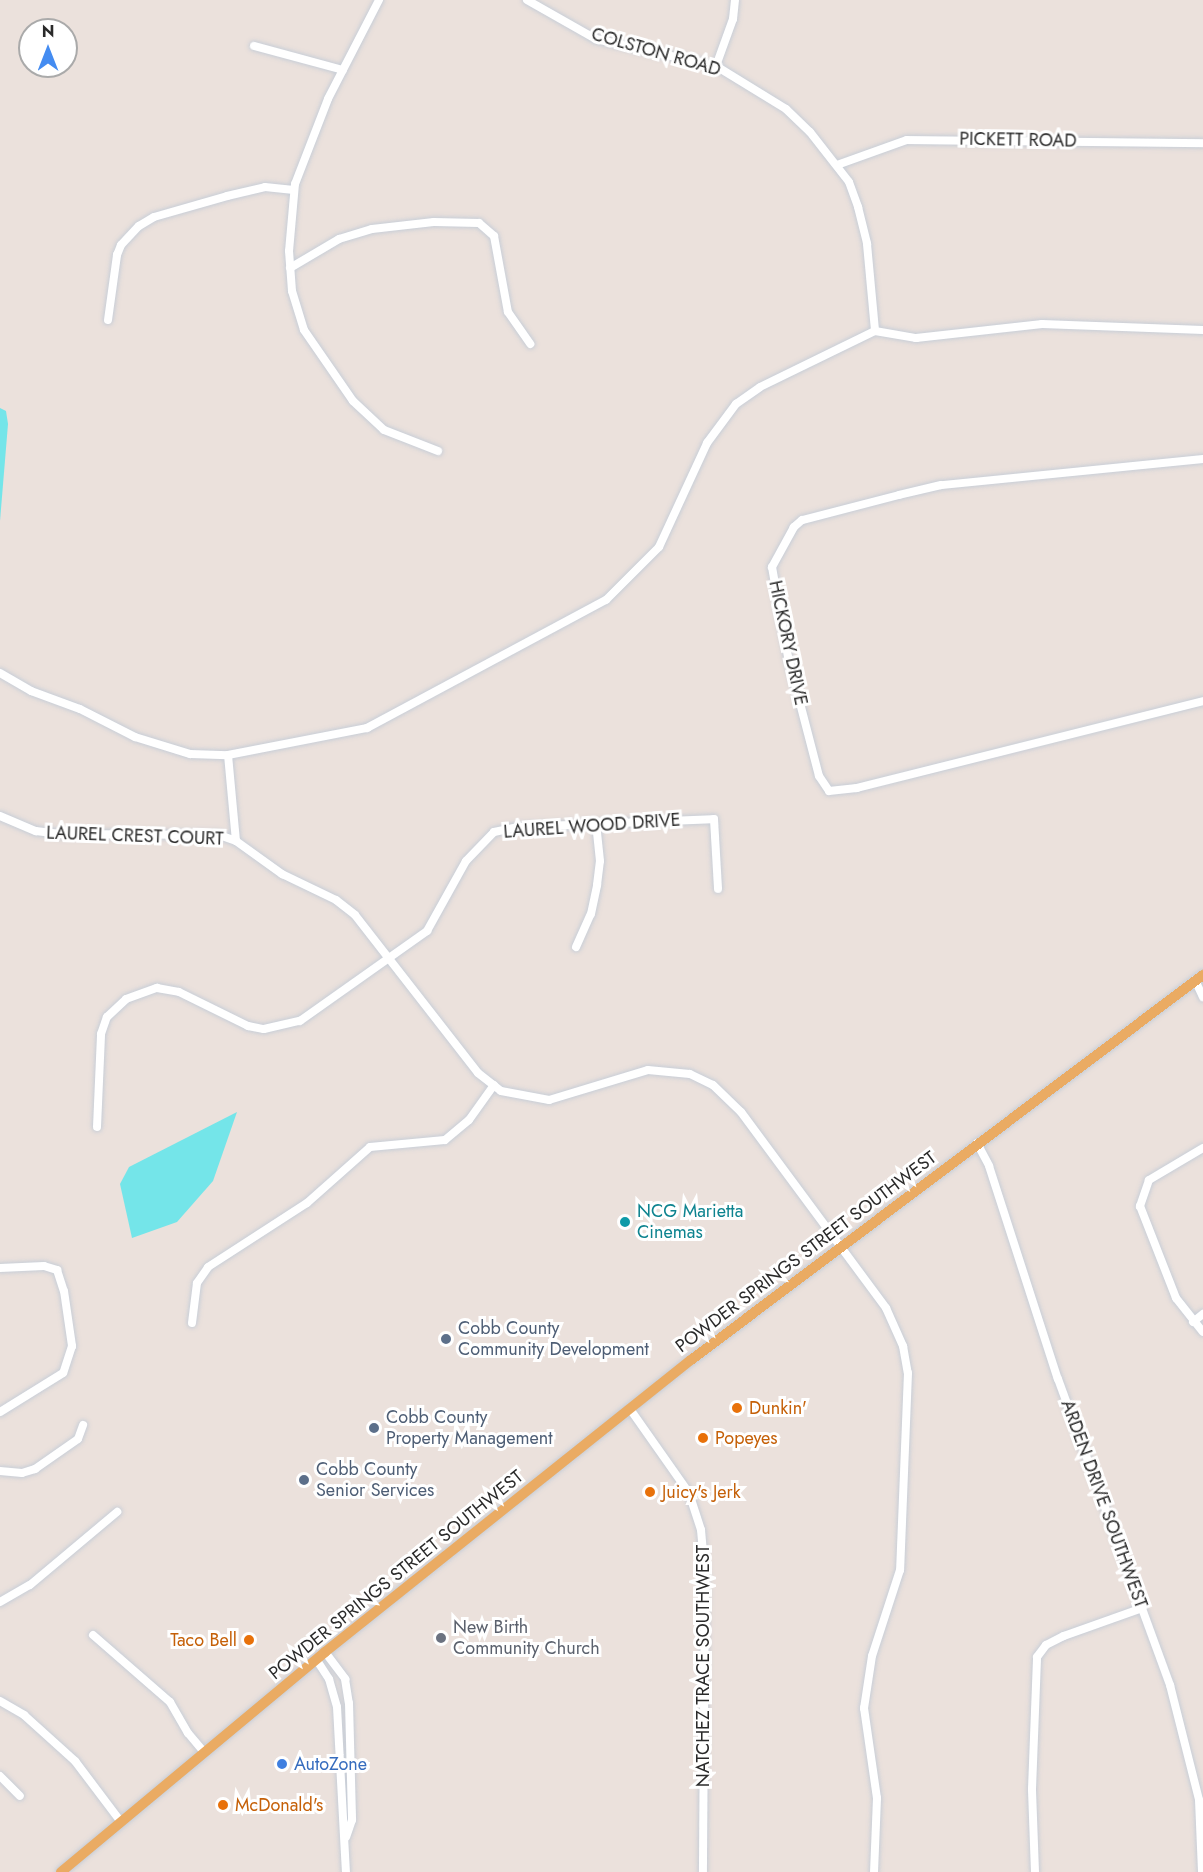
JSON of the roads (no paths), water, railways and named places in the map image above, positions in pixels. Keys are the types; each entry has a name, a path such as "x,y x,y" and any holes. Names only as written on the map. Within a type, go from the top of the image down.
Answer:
{"main road":[{"name":"POWDER SPRINGS STREET SOUTHWEST","path":"61,1872 321,1656 630,1409 977,1143 1199,978"}],"street":[{"path":"379,0 343,70 303,158 294,189 290,268 295,312 304,330 353,401 384,430 438,451"},
{"name":"COLSTON ROAD","path":"527,0 596,39 716,66 786,109 837,165 849,182 867,244 875,331"},
{"path":"716,66 734,19 735,0"},
{"path":"254,46 343,70"},
{"name":"PICKETT ROAD","path":"837,165 907,140 1203,143"},
{"path":"108,320 117,255 121,245 139,226 154,217 227,196 265,187 294,189"},
{"path":"290,268 339,239 372,229 434,222 479,222 494,236 508,312 530,344"},
{"path":"0,673 31,691 80,709 153,744 190,754 228,755 367,728 606,600 659,547 707,443 736,404 760,387 875,331 916,338 1042,324 1203,330"},
{"name":"HICKORY DRIVE","path":"1203,459 941,485 899,495 802,520 794,527 772,567 786,646 819,776 829,791 857,788 1203,701"},
{"path":"228,755 236,841 282,874 336,900 374,934 478,1073 494,1085 525,1099 549,1100 648,1070 690,1074 713,1085 741,1112 886,1308 903,1346 908,1373 900,1570 872,1656 864,1708 877,1798 874,1872"},
{"name":"LAUREL CREST COURT","path":"0,816 36,831 60,834 219,836 236,841"},
{"name":"LAUREL WOOD DRIVE","path":"97,1127 101,1034 107,1017 126,999 157,988 179,992 248,1026 283,1027 325,1006 427,931 466,861 494,832 518,827 714,819 718,889"},
{"path":"576,946 591,914 597,885 596,824"},
{"path":"1199,978 1203,997"},
{"path":"192,1323 197,1283 208,1267 307,1203 370,1147 445,1140 469,1120 494,1085"},
{"name":"ARDEN DRIVE SOUTHWEST","path":"977,1143 989,1166 1058,1379 1142,1608 1190,1753 1202,1821 1202,1872"},
{"path":"1203,1148 1149,1180 1140,1206 1142,1219 1176,1298 1203,1332"},
{"path":"0,1268 44,1266 57,1270 64,1291 72,1346 68,1367 59,1377 0,1412"},
{"path":"1193,1322 1203,1314"},
{"name":"NATCHEZ TRACE SOUTHWEST","path":"630,1409 689,1493 701,1530 705,1575 703,1872"},
{"path":"0,1471 22,1473 35,1469 78,1439 83,1425"},
{"path":"0,1602 30,1585 117,1512"},
{"path":"1035,1872 1032,1789 1037,1657 1046,1645 1064,1636 1142,1608"},
{"path":"93,1635 170,1702 188,1733 206,1753"},
{"path":"321,1656 337,1707 339,1793 345,1837 346,1872"},
{"path":"321,1656 345,1679 349,1703 352,1820 345,1837"},
{"path":"0,1701 24,1715 75,1761 121,1822"},
{"path":"0,1776 21,1796"}],"water":[{"path":"0,408 6,411 8,424 0,521"},
{"path":"237,1112 213,1181 177,1222 132,1238 120,1184 129,1167"}],"place":[{"name":"NCG Marietta Cinemas","path":"625,1222"},
{"name":"Cobb County Community Development","path":"446,1339"},
{"name":"Dunkin'","path":"737,1408"},
{"name":"Cobb County Property Management","path":"374,1428"},
{"name":"Popeyes","path":"703,1438"},
{"name":"Cobb County Senior Services","path":"304,1480"},
{"name":"Juicy's Jerk","path":"650,1492"},
{"name":"New Birth Community Church","path":"441,1638"},
{"name":"Taco Bell","path":"249,1640"},
{"name":"AutoZone","path":"282,1764"},
{"name":"McDonald's","path":"223,1805"}]}
